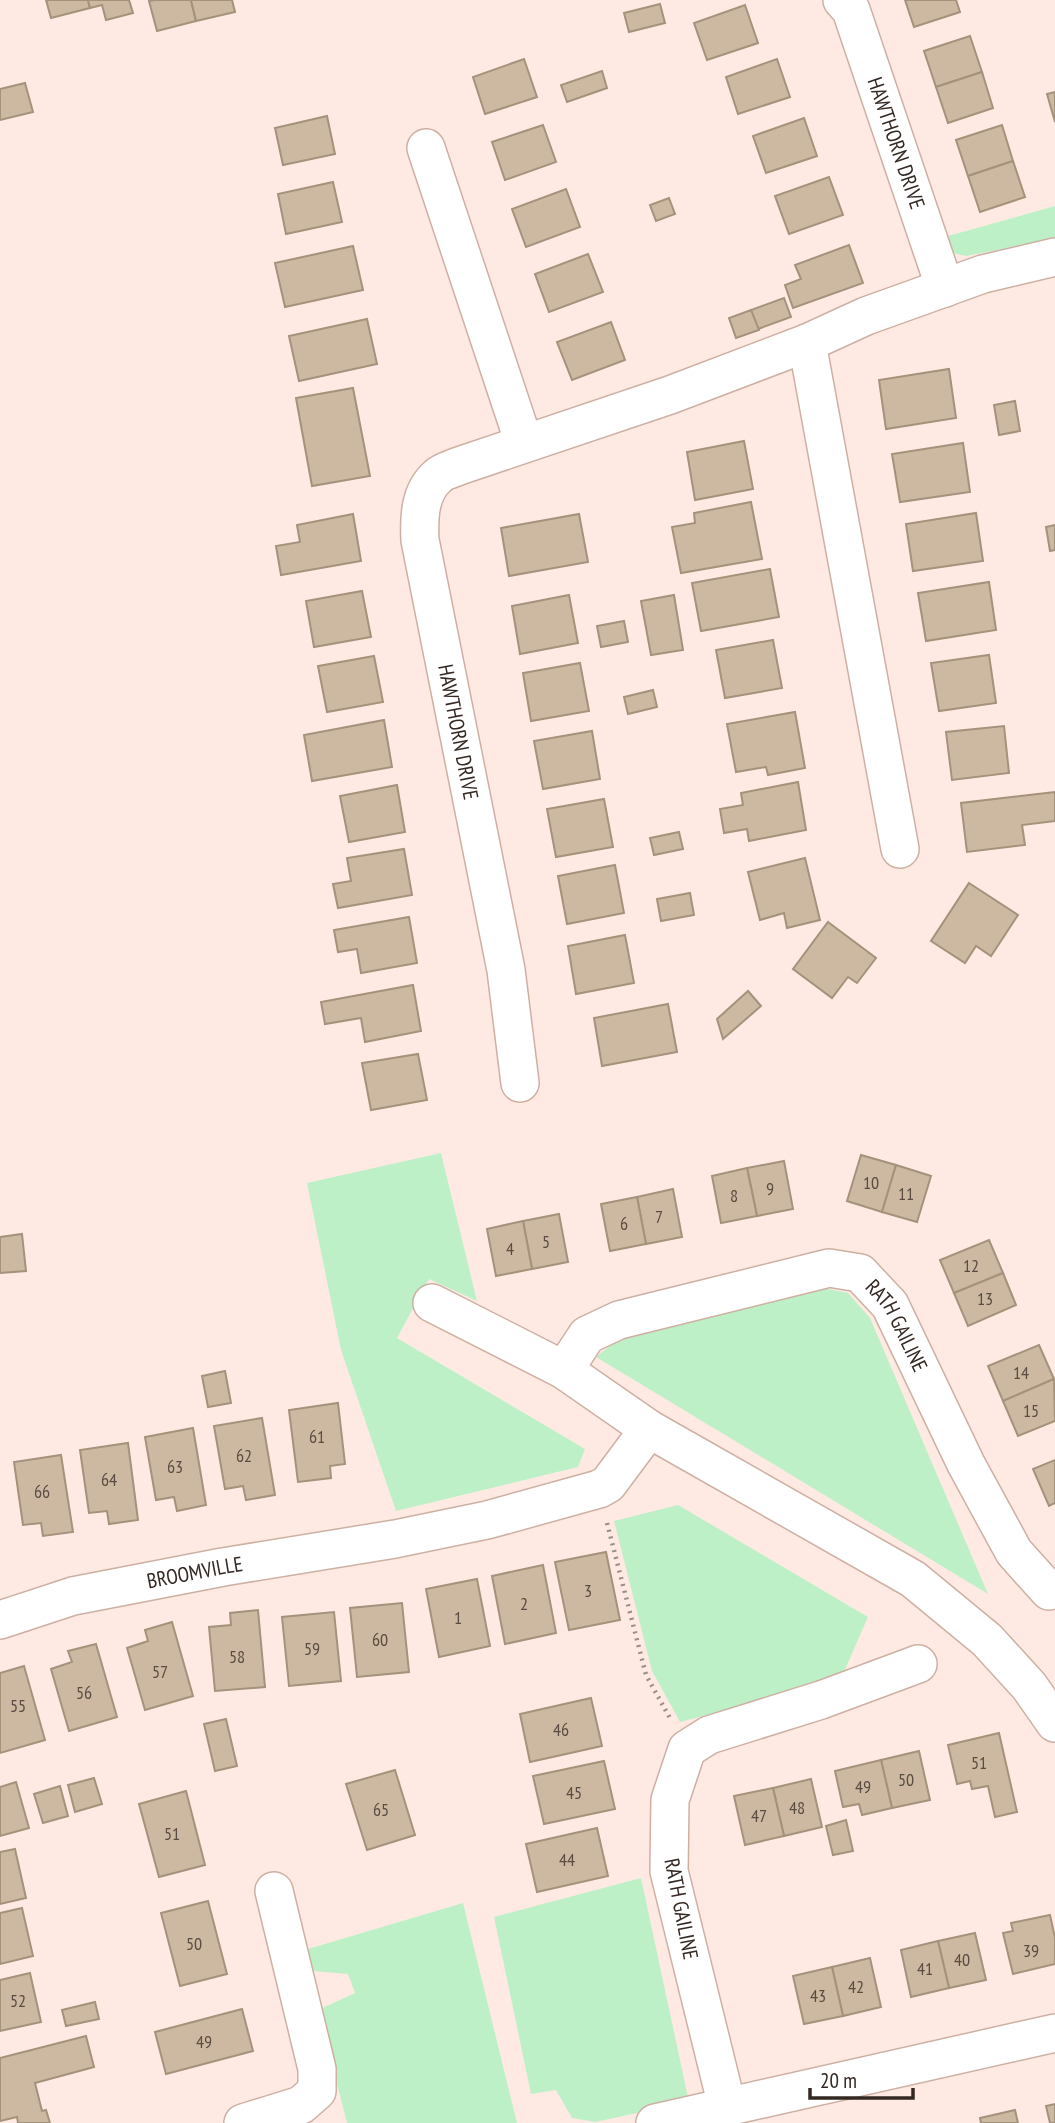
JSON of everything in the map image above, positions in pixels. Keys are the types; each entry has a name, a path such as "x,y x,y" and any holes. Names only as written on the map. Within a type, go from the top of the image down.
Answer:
{"street":[{"name":"HAWTHORN DRIVE","path":"842,0 850,10 945,288"},
{"path":"426,148 524,443"},
{"name":"HAWTHORN DRIVE","path":"520,1083 506,970 420,540 419,518 428,490 438,476 458,466 670,395 807,343 866,316 983,274 1055,257"},
{"path":"807,343 900,849"},
{"name":"RATH GAILINE","path":"564,1370 587,1335 619,1320 829,1268 860,1273 890,1305 966,1464 1014,1552 1049,1591"},
{"path":"432,1303 564,1370 649,1429 913,1578 987,1640 1029,1686 1055,1723"},
{"path":"598,1489 608,1484 649,1429"},
{"name":"BROOMVILLE","path":"0,1620 74,1596 223,1567 395,1539 487,1520 598,1489"},
{"path":"687,1749 709,1735 821,1700 918,1664"},
{"name":"RATH GAILINE","path":"687,1749 670,1800 669,1871 727,2106"},
{"path":"243,2123 301,2105 317,2091 317,2069 274,1891"},
{"path":"655,2123 1055,2033"}],"path":[{"path":"598,1489 646,1675 687,1749"}],"green space":[{"path":"1055,206 1055,239 966,256 953,253 941,238"},
{"path":"441,1153 477,1301 429,1279 397,1338 585,1449 578,1467 396,1511 341,1350 307,1183"},
{"path":"824,1288 848,1293 870,1318 988,1594 596,1357 627,1332"},
{"path":"678,1505 868,1617 840,1681 680,1722 652,1671 614,1521"},
{"path":"641,1878 689,2102 595,2122 572,2118 556,2090 531,2094 494,1917"},
{"path":"463,1903 517,2123 347,2123 318,2010 355,1993 348,1974 313,1971 308,1949"}],"building":[{"path":"46,0 88,0 90,8 51,18"},
{"path":"88,0 129,0 133,13 106,20 102,5 90,8"},
{"path":"191,0 196,21 157,31 149,1"},
{"path":"191,0 232,0 235,12 196,21"},
{"path":"905,0 956,0 960,12 914,27"},
{"path":"660,4 665,23 629,32 624,13"},
{"path":"745,5 758,43 707,60 694,23"},
{"path":"970,36 982,72 936,87 924,51"},
{"path":"524,59 537,97 485,114 473,77"},
{"path":"777,59 790,97 738,114 726,77"},
{"path":"602,71 607,88 567,102 561,85"},
{"path":"982,72 993,108 948,123 936,87"},
{"path":"25,83 33,112 0,120 0,89"},
{"path":"1055,92 1055,122 1047,94"},
{"path":"327,116 335,154 283,165 275,128"},
{"path":"804,118 817,156 766,173 753,136"},
{"path":"543,125 556,162 505,180 492,142"},
{"path":"1002,125 1013,161 968,176 956,140"},
{"path":"1013,161 1025,197 980,212 968,176"},
{"path":"829,177 843,215 789,234 775,196"},
{"path":"333,182 342,222 286,234 278,194"},
{"path":"566,189 580,227 526,247 512,209"},
{"path":"669,198 675,214 656,221 650,205"},
{"path":"849,245 863,283 793,308 785,285 801,279 795,265"},
{"path":"353,246 363,290 285,307 275,263"},
{"path":"588,254 603,292 549,312 535,274"},
{"path":"784,298 791,317 758,329 751,310"},
{"path":"751,310 759,330 736,338 729,318"},
{"path":"367,319 377,364 299,381 289,336"},
{"path":"611,322 625,360 572,380 557,342"},
{"path":"949,369 956,418 886,429 879,380"},
{"path":"353,388 370,476 312,486 296,398"},
{"path":"1015,401 1020,431 999,435 994,405"},
{"path":"744,441 753,489 695,500 687,452"},
{"path":"963,443 970,492 900,502 892,454"},
{"path":"751,502 762,559 681,573 672,527 695,523 694,513"},
{"path":"976,513 983,561 913,571 906,524"},
{"path":"353,514 361,561 281,575 276,546 300,542 297,525"},
{"path":"579,514 588,562 509,576 501,528"},
{"path":"1055,525 1055,550 1050,551 1046,527"},
{"path":"770,569 779,617 701,631 692,583"},
{"path":"989,582 996,630 926,641 918,593"},
{"path":"362,591 371,637 314,647 306,601"},
{"path":"569,595 578,643 520,654 512,606"},
{"path":"674,595 683,650 651,655 641,601"},
{"path":"624,621 628,642 601,647 597,626"},
{"path":"773,640 782,688 725,698 716,650"},
{"path":"989,655 996,703 939,711 931,663"},
{"path":"374,656 383,702 327,712 318,666"},
{"path":"580,663 589,711 531,721 523,673"},
{"path":"653,690 657,707 628,714 624,697"},
{"path":"795,712 805,768 768,775 766,767 736,772 727,724"},
{"path":"384,720 392,767 312,781 304,735"},
{"path":"1004,726 1009,773 952,780 946,732"},
{"path":"592,731 600,779 543,789 534,741"},
{"path":"798,782 806,830 749,841 747,829 724,833 720,809 743,805 741,793"},
{"path":"397,785 405,832 349,842 340,796"},
{"path":"1055,792 1055,821 1022,825 1025,845 967,852 961,803"},
{"path":"604,799 613,847 556,857 547,809"},
{"path":"679,832 683,849 654,855 650,838"},
{"path":"404,849 412,895 338,908 333,884 351,881 347,858"},
{"path":"805,858 820,920 787,928 784,913 760,920 748,872"},
{"path":"615,865 624,913 567,924 558,876"},
{"path":"969,883 1018,915 991,956 976,946 965,963 931,941"},
{"path":"690,893 694,915 661,921 657,899"},
{"path":"409,917 417,963 361,973 357,949 338,952 334,930"},
{"path":"828,922 876,958 857,983 848,977 832,998 793,969"},
{"path":"625,935 634,983 576,994 568,946"},
{"path":"413,985 421,1031 365,1042 361,1018 325,1024 321,1002"},
{"path":"748,991 761,1006 723,1039 717,1019"},
{"path":"668,1004 677,1052 602,1066 594,1018"},
{"path":"418,1054 427,1100 371,1110 362,1063"},
{"path":"861,1155 896,1165 882,1212 847,1201"},
{"path":"784,1161 793,1209 757,1216 747,1168"},
{"path":"896,1165 931,1176 917,1222 882,1212"},
{"path":"747,1168 757,1216 721,1223 712,1176"},
{"path":"673,1189 682,1237 646,1244 637,1197"},
{"path":"637,1197 646,1244 610,1251 601,1204"},
{"path":"559,1214 568,1262 532,1269 523,1221"},
{"path":"523,1221 532,1269 496,1276 487,1229"},
{"path":"22,1234 26,1271 0,1273 0,1237"},
{"path":"989,1240 1003,1273 954,1293 940,1260"},
{"path":"1003,1273 1016,1305 968,1326 954,1293"},
{"path":"1039,1345 1054,1379 1003,1401 988,1366"},
{"path":"225,1371 231,1403 208,1407 202,1376"},
{"path":"1054,1379 1055,1421 1018,1436 1003,1401"},
{"path":"338,1403 345,1464 330,1466 331,1478 298,1482 289,1410"},
{"path":"262,1418 275,1495 246,1500 243,1486 225,1489 214,1426"},
{"path":"193,1428 206,1505 177,1511 174,1497 156,1500 145,1437"},
{"path":"128,1443 138,1520 109,1524 107,1511 89,1513 80,1450"},
{"path":"61,1455 73,1532 43,1536 41,1523 23,1525 14,1462"},
{"path":"1055,1460 1055,1503 1049,1506 1033,1469"},
{"path":"606,1552 620,1620 569,1630 555,1562"},
{"path":"543,1565 556,1633 505,1644 492,1576"},
{"path":"477,1579 490,1646 439,1657 426,1589"},
{"path":"402,1603 409,1672 357,1677 350,1608"},
{"path":"258,1610 265,1687 215,1691 209,1627 231,1625 230,1613"},
{"path":"334,1612 341,1681 289,1686 282,1617"},
{"path":"172,1622 193,1696 145,1710 127,1648 148,1641 145,1630"},
{"path":"96,1644 117,1717 69,1731 51,1669 72,1662 68,1651"},
{"path":"24,1666 45,1740 0,1753 0,1673"},
{"path":"591,1698 602,1746 530,1762 520,1714"},
{"path":"226,1719 237,1766 215,1771 204,1724"},
{"path":"999,1733 1017,1812 995,1817 988,1786 972,1789 970,1781 957,1784 948,1745"},
{"path":"919,1751 930,1800 892,1808 881,1760"},
{"path":"881,1760 892,1808 862,1815 859,1804 843,1807 835,1771"},
{"path":"604,1761 615,1809 544,1824 533,1776"},
{"path":"395,1770 415,1835 367,1850 346,1784"},
{"path":"94,1778 102,1804 75,1812 68,1785"},
{"path":"811,1779 822,1827 784,1836 773,1788"},
{"path":"16,1782 29,1828 0,1836 0,1787"},
{"path":"60,1786 68,1816 43,1823 34,1794"},
{"path":"773,1788 784,1836 745,1845 734,1796"},
{"path":"186,1791 205,1865 159,1877 139,1804"},
{"path":"846,1820 853,1851 833,1855 826,1826"},
{"path":"597,1828 608,1876 537,1892 526,1844"},
{"path":"15,1849 26,1898 0,1904 0,1852"},
{"path":"208,1901 227,1974 180,1986 161,1913"},
{"path":"22,1908 33,1956 0,1964 0,1913"},
{"path":"1050,1915 1055,1938 1055,1964 1013,1974 1003,1933 1013,1931 1011,1923"},
{"path":"975,1933 986,1980 949,1988 938,1941"},
{"path":"938,1941 949,1988 911,1997 901,1950"},
{"path":"870,1958 881,2007 843,2016 832,1967"},
{"path":"832,1967 843,2016 804,2024 793,1976"},
{"path":"30,1973 41,2022 0,2031 0,1980"},
{"path":"95,2002 99,2019 66,2026 62,2010"},
{"path":"242,2009 253,2051 166,2074 155,2032"},
{"path":"86,2036 94,2067 35,2083 42,2111 46,2110 50,2123 18,2123 17,2117 0,2121 0,2058"},
{"path":"1055,2104 1055,2123 1050,2123 1046,2106"},
{"path":"1015,2110 1018,2123 981,2123 980,2118"}]}
